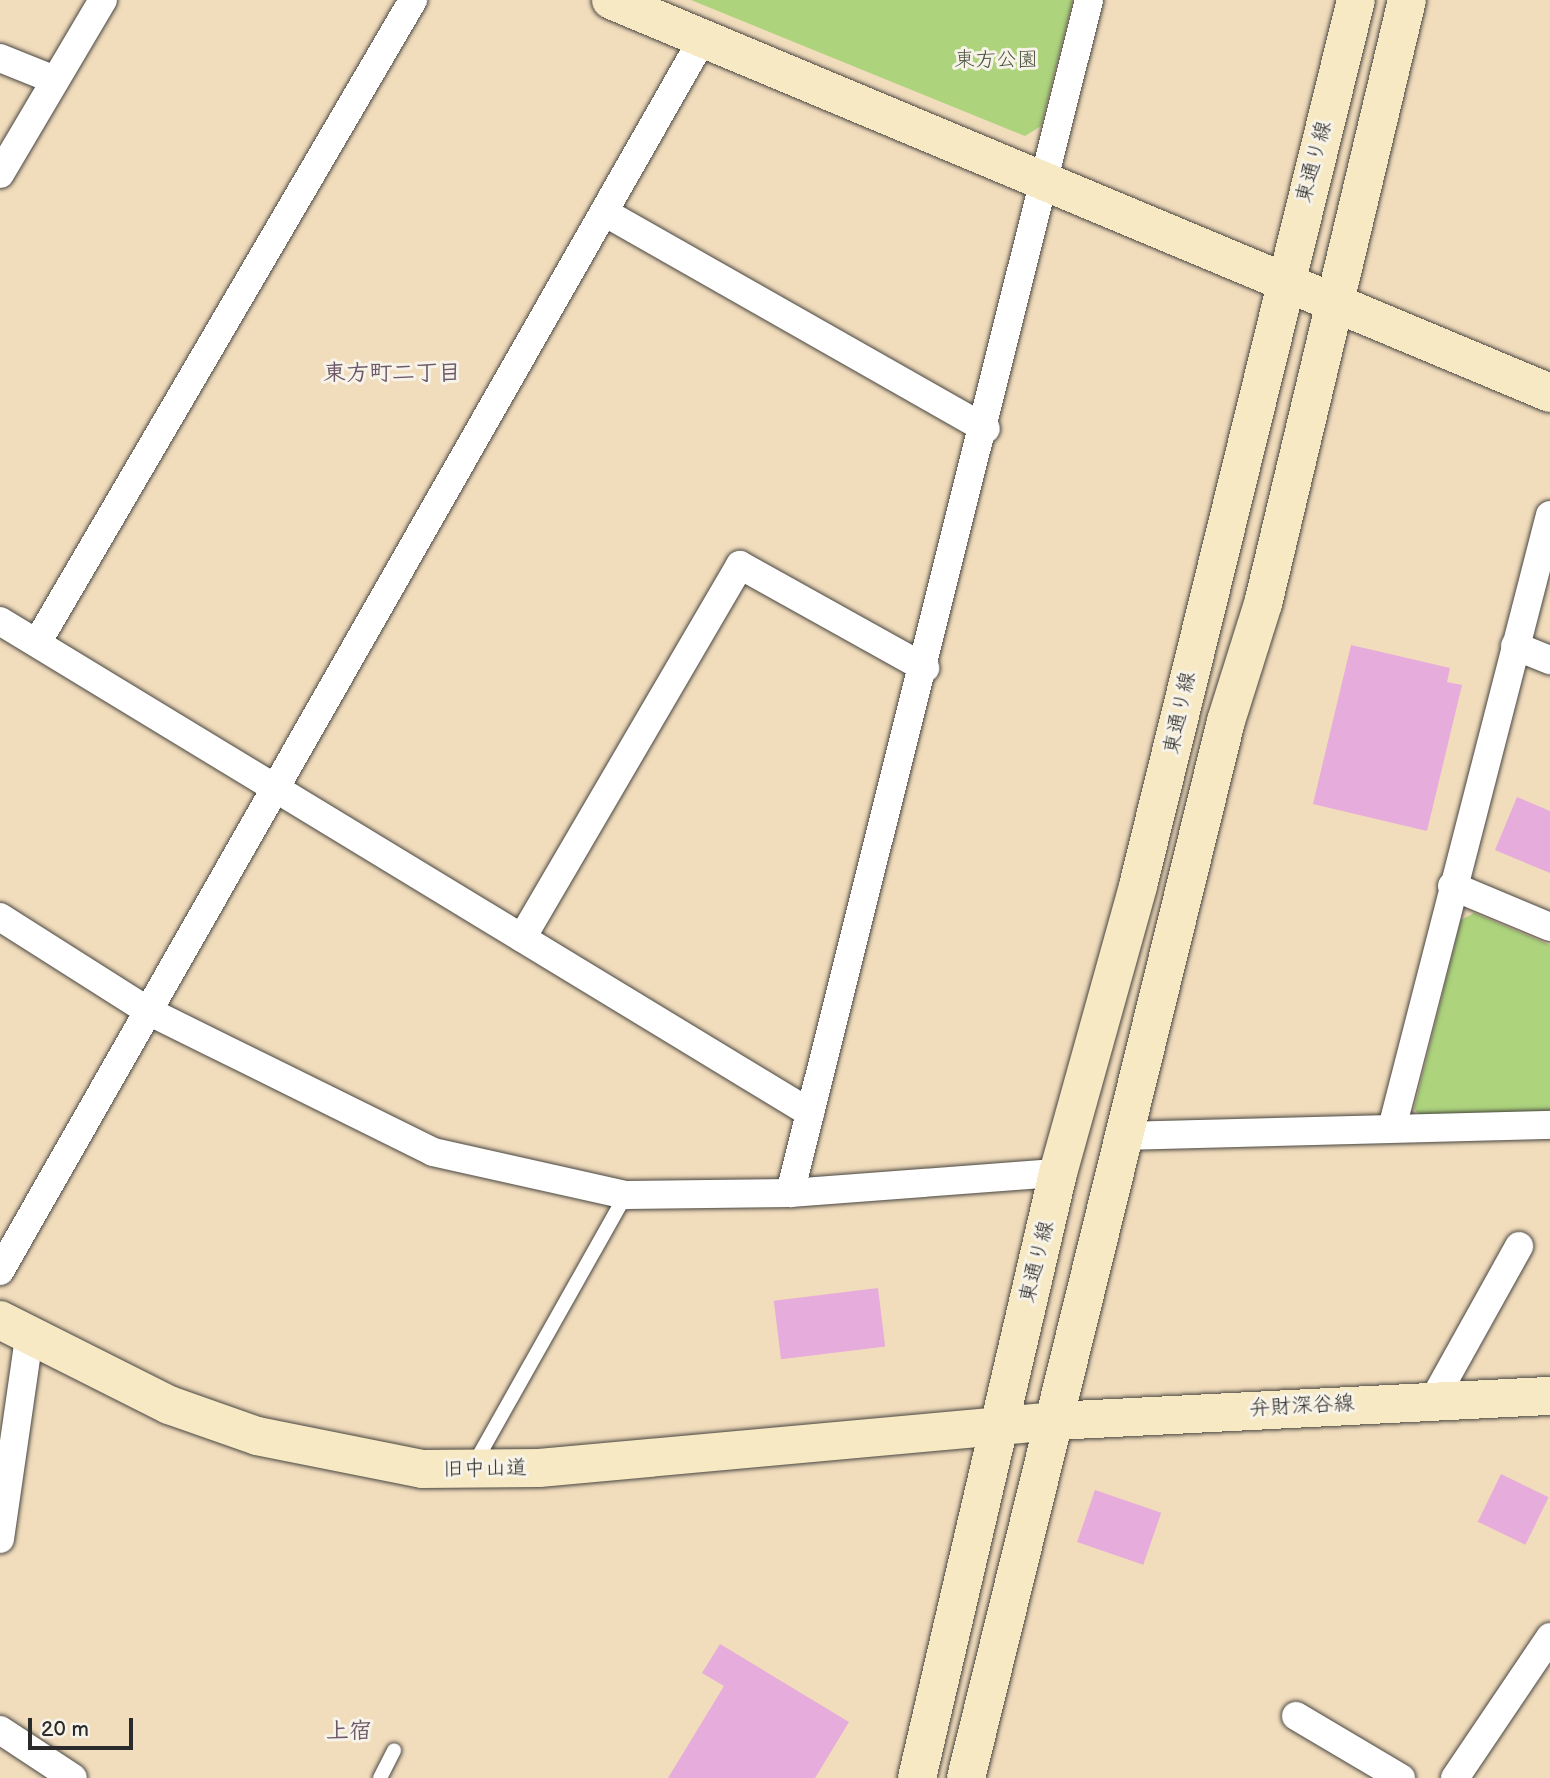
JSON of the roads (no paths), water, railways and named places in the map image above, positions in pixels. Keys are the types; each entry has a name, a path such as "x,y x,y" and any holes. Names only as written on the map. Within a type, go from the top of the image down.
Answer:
{"street":[{"path":"0,174 103,0"},
{"path":"37,643 413,0"},
{"path":"611,0 1550,393"},
{"path":"790,1193 986,429 1089,0"},
{"name":"東通り線","path":"997,1425 1058,1173 1138,886 1282,282 1356,0"},
{"path":"966,1778 1334,304 1407,0"},
{"path":"0,1271 703,38"},
{"path":"0,58 55,80"},
{"path":"604,212 986,429"},
{"path":"1392,1128 1452,886 1550,515"},
{"path":"522,938 740,565 925,668"},
{"path":"0,621 810,1113"},
{"path":"1515,646 1550,660"},
{"path":"1452,886 1550,926"},
{"path":"0,917 148,1011 433,1152 626,1195 790,1193 1058,1173"},
{"path":"1126,1136 1550,1125"},
{"path":"1434,1399 1519,1246"},
{"path":"0,1539 15,1329"},
{"name":"旧中山道","path":"15,1329 169,1405 257,1436 367,1461 471,1470 997,1425"},
{"name":"弁財深谷線","path":"997,1425 1434,1399 1550,1396"},
{"path":"917,1778 997,1425"},
{"path":"1455,1778 1550,1637"},
{"path":"1296,1716 1401,1778"},
{"path":"0,1730 74,1778"}],"lane":[{"path":"471,1470 626,1195"},
{"path":"380,1778 394,1750"}],"district":[{"name":"東方町二丁目","path":"392,373"},
{"name":"上宿","path":"349,1731"}],"park label":[{"name":"東方公園","path":"996,60"}]}
